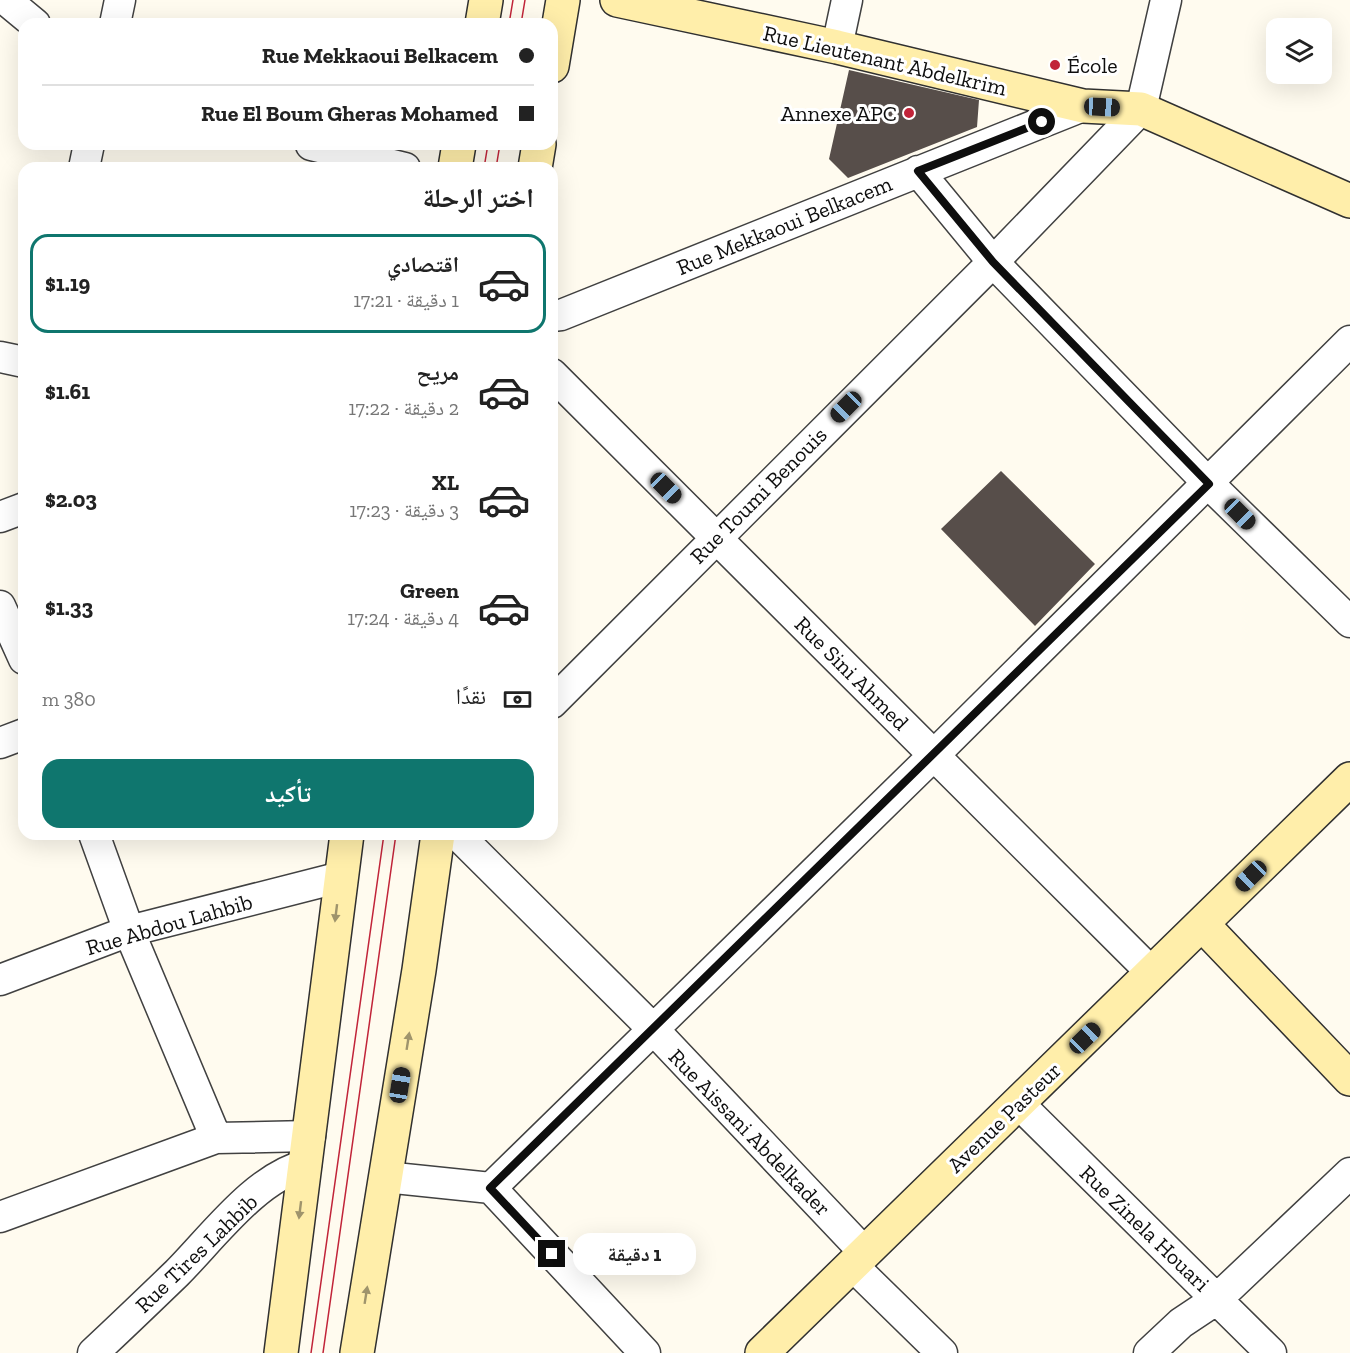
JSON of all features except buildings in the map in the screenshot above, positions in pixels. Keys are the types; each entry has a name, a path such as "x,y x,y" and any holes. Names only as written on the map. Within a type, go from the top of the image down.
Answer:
{"street":[{"path":"116,18 120,0"},
{"path":"483,18 486,0"},
{"path":"558,30 563,0"},
{"name":"Rue Lieutenant Abdelkrim","path":"617,0 837,47 1083,106 1141,109 1350,201"},
{"path":"837,47 847,0"},
{"path":"1141,109 1166,0"},
{"name":"Rue Mekkaoui Belkacem","path":"558,315 1083,106"},
{"name":"Rue Toumi Benouis","path":"558,697 715,537 993,262 1141,109"},
{"path":"331,150 380,162"},
{"path":"918,171 993,262 1209,484 1350,622"},
{"path":"490,1188 934,755 1209,484 1350,341"},
{"path":"0,357 18,361"},
{"name":"Rue Sini Ahmed","path":"558,380 1152,973"},
{"path":"0,517 18,510"},
{"path":"0,606 18,646"},
{"path":"0,743 18,736"},
{"name":"Avenue Pasteur","path":"762,1353 1350,780"},
{"path":"96,840 129,931 216,1138"},
{"path":"281,1353 346,840"},
{"path":"357,1353 437,840"},
{"name":"Rue Aissani Abdelkader","path":"463,840 653,1029 942,1353"},
{"name":"Rue Abdou Lahbib","path":"0,980 129,931 341,877"},
{"path":"1202,924 1350,1079"},
{"name":"Rue Zinela Houari","path":"1018,1103 1271,1353"},
{"path":"0,1217 216,1138 308,1150"},
{"name":"Rue Tires Lahbib","path":"93,1353 178,1272 231,1216 308,1150"},
{"path":"1149,1353 1181,1323 1217,1299 1350,1173"},
{"path":"385,1177 490,1188 645,1353"}],"tram line":[{"path":"510,18 513,0"},
{"path":"522,18 525,0"},
{"path":"485,162 487,150"},
{"path":"497,162 499,150"},
{"path":"311,1353 383,840"},
{"path":"323,1353 395,840"}],"place":[{"name":"École","path":"1055,65"},
{"name":"Annexe APC","path":"909,113"}],"route":[{"path":"552,1254 490,1188 1209,484 993,262 918,171 1042,122"}]}
